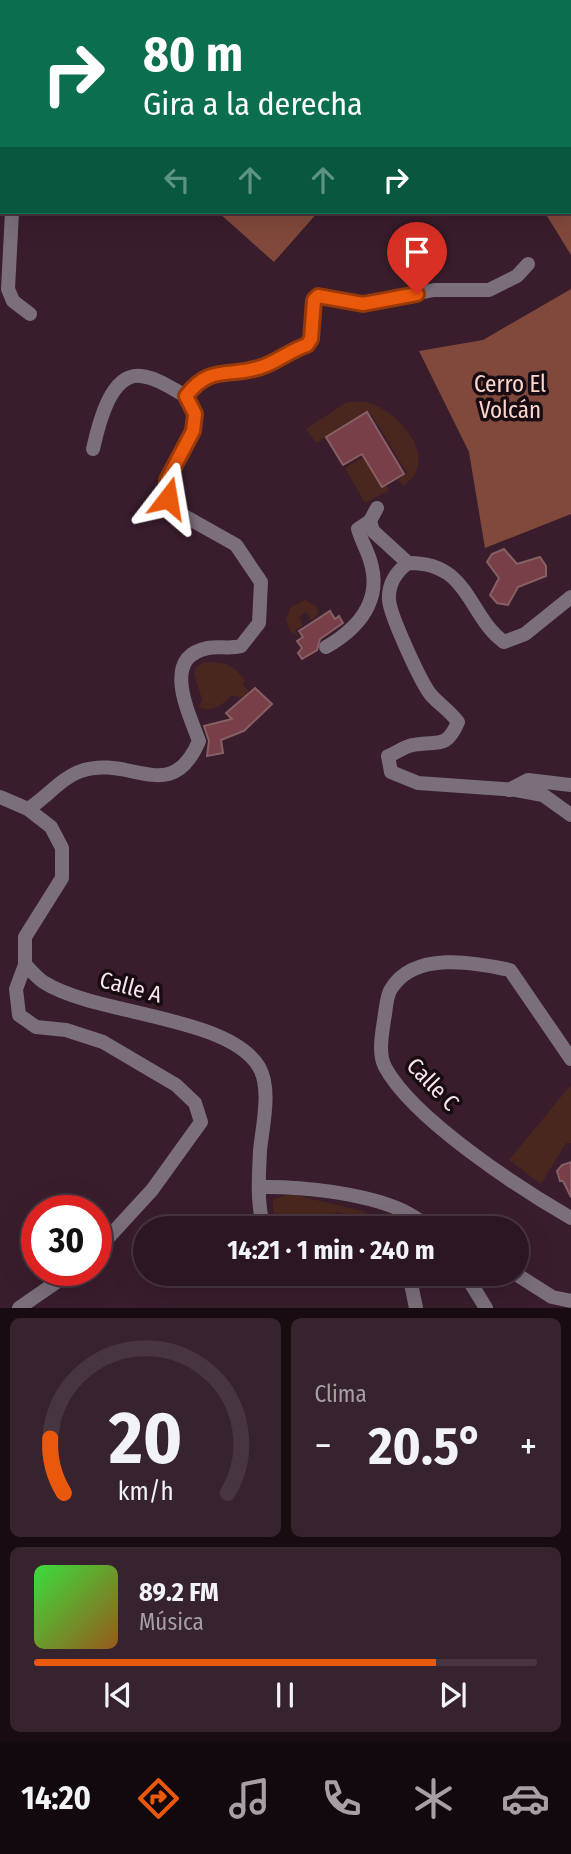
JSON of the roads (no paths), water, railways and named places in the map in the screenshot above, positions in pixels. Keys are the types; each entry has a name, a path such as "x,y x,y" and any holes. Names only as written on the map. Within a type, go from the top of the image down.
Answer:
{"street":[{"path":"12,214 8,289 13,301 30,314"},
{"path":"186,396 197,381 218,372 262,367 307,345 311,339 314,300 318,296 363,304 434,290 489,290 517,276 528,264"},
{"path":"28,809 79,771 99,766 165,776 180,770 191,759 199,741 182,691 181,668 189,655 209,647 242,646 259,623 261,582 236,545 179,513 168,498 167,480 193,431 195,414 186,396 164,383 138,375 124,381 111,394 100,419 93,449"},
{"path":"326,647 359,623 369,609 373,572 358,529 373,514 373,531 408,563"},
{"path":"571,597 525,634 504,642 490,632 470,595 454,579 426,563 408,563 394,574 389,600 412,661 431,695 450,710 458,722 452,737 438,744 412,745 388,756 390,772 418,783 543,795 571,815"},
{"path":"509,790 528,780 571,785"},
{"path":"0,797 28,809 51,827 62,848 62,878 24,937 25,965 16,989 19,1015 36,1027 65,1030 103,1042 176,1085 195,1103 201,1122 152,1190 112,1234"},
{"name":"Calle C","path":"571,1059 510,970 486,964 442,962 410,970 390,989 380,1040 384,1066 416,1106 497,1171 571,1218"},
{"name":"Calle A","path":"25,965 44,983 83,998 221,1037 241,1048 260,1068 266,1106 260,1152 258,1202 261,1216"},
{"path":"260,1187 296,1186 398,1209 410,1216"},
{"path":"529,1282 552,1297 571,1301"},
{"path":"19,1308 51,1286"},
{"path":"411,1286 416,1308"},
{"path":"472,1286 486,1308"}],"park label":[{"name":"Cerro El Volcán","path":"510,397"}]}
